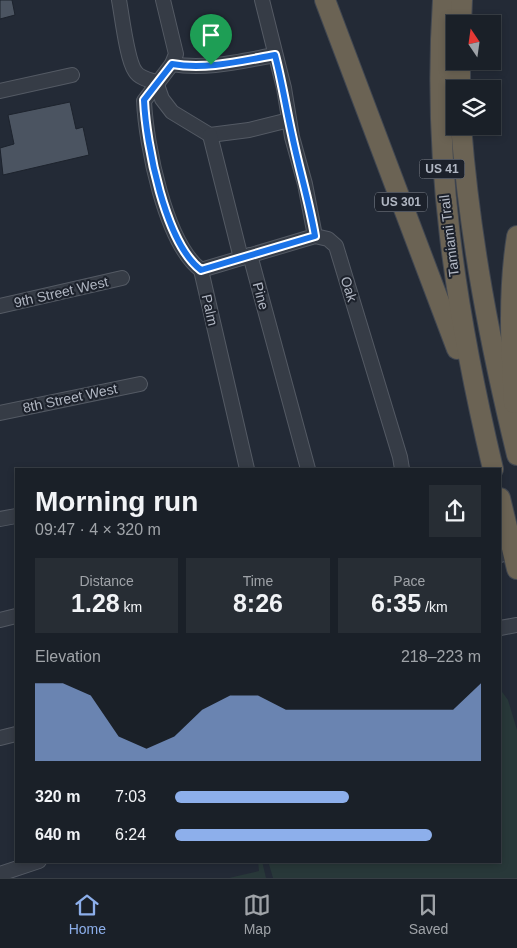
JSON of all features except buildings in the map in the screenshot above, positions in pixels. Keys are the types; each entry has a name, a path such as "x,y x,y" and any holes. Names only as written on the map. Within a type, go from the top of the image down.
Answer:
{"highway":[{"name":"US 301","path":"325,0 478,404"},
{"name":"Tamiami Trail","path":"442,0 440,124 446,215 454,280 478,404 493,468"},
{"path":"461,15 462,0"},
{"name":"Tamiami Trail","path":"463,135 470,224 481,292 517,454"},
{"path":"517,236 512,271 510,324 517,454"},
{"path":"501,504 510,558"}],"street":[{"path":"120,0 130,60 135,72 142,77 156,82 162,99 172,112 210,135 239,132 289,120"},
{"path":"163,0 176,54 172,64 188,67 211,65 275,55"},
{"path":"201,270 315,236 306,184 289,120 262,0"},
{"name":"Palm","path":"172,64 156,82 144,100 148,136 174,236 192,263 201,270 247,468"},
{"path":"0,91 72,75"},
{"name":"Pine","path":"210,135 308,468"},
{"name":"Oak","path":"315,236 328,239 336,246 402,468"},
{"name":"9th Street West","path":"0,306 122,278"},
{"name":"8th Street West","path":"0,413 140,384"},
{"path":"0,519 15,516"},
{"path":"0,620 15,616"},
{"path":"501,628 517,625"},
{"path":"0,738 15,734"},
{"path":"0,874 33,863"}],"shaded area":[{"path":"501,690 508,700 517,730 517,878 273,878 269,863 501,863"},
{"path":"258,863 262,863 266,878 229,878 259,871"}],"route":[{"path":"275,55 284,88 292,137 306,184 315,236 201,270 192,263 174,236 148,136 144,100 156,82 172,64 188,67 211,65 275,55"}]}
